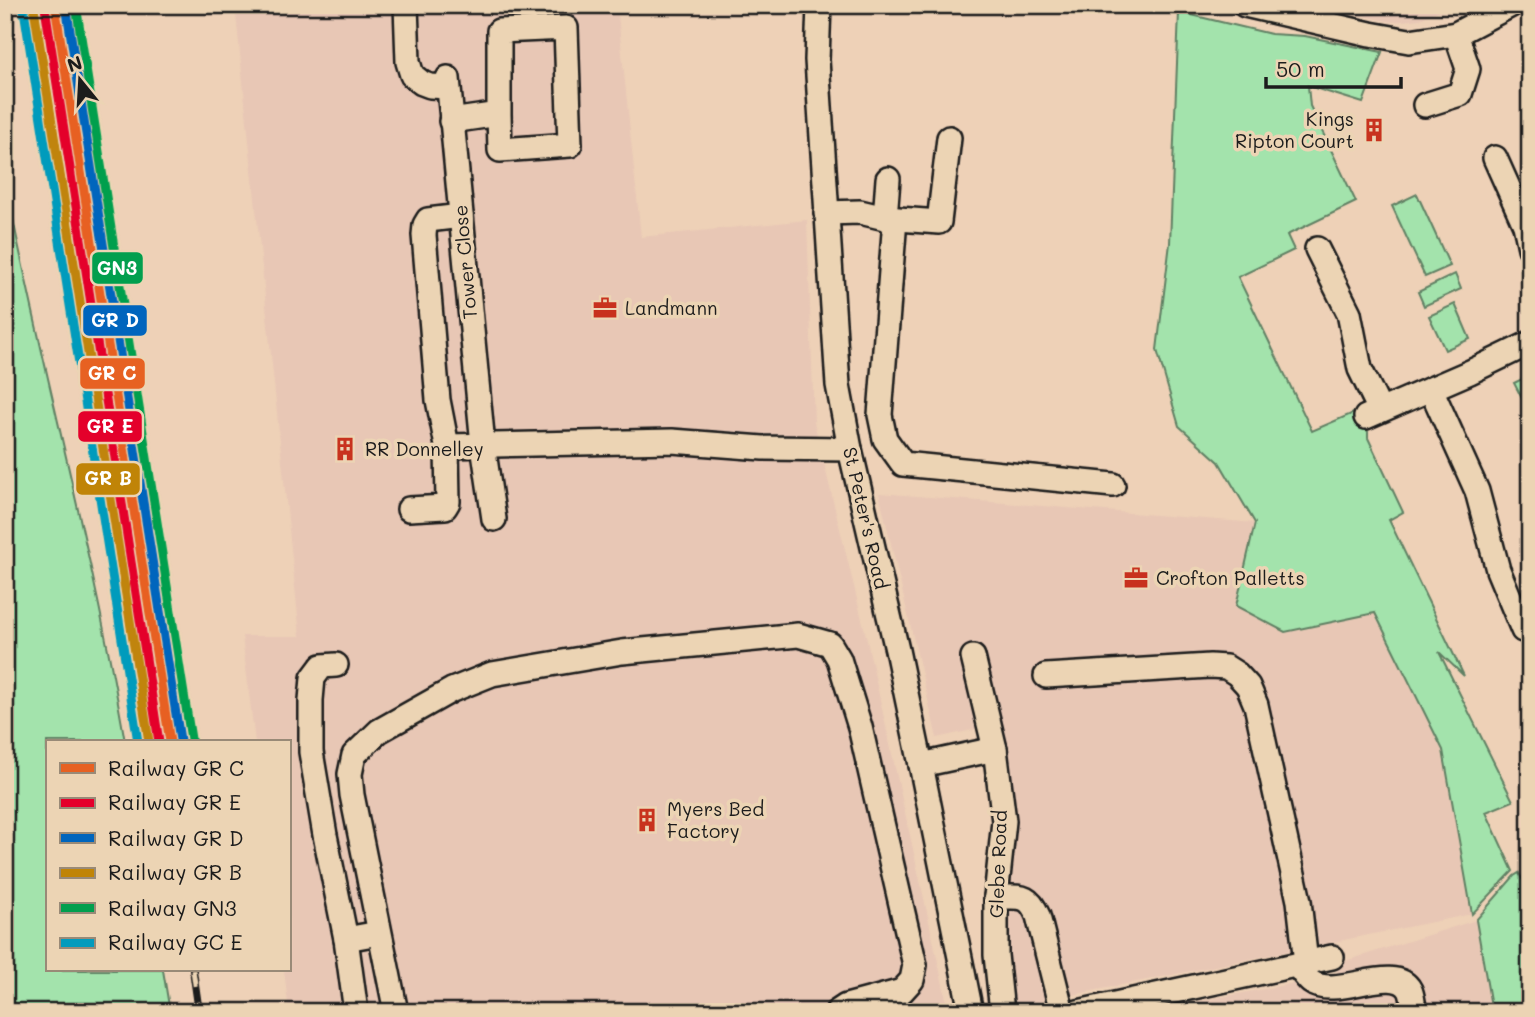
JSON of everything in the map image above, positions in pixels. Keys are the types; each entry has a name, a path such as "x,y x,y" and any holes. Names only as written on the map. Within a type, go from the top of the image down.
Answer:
{"street":[{"name":"Tower Close","path":"406,5 408,62 412,75 430,86 448,83 483,445 494,519"},
{"path":"1245,5 1409,41 1456,34 1511,5"},
{"name":"St Peter's Road","path":"820,9 817,60 838,385 922,765 971,1012"},
{"path":"566,28 570,145 500,150 499,114 499,31 566,28"},
{"path":"1425,105 1460,93 1468,69 1456,34"},
{"path":"452,121 499,114"},
{"path":"826,213 860,212 890,218 939,222 948,138"},
{"path":"1495,158 1525,225 1530,248"},
{"path":"888,178 890,218 880,415 885,439 903,464 1113,485"},
{"path":"409,509 445,507 448,502 447,446 438,400 424,235 428,220 461,216"},
{"path":"1317,249 1349,313 1360,369 1373,413 1530,343"},
{"path":"1431,389 1477,491 1498,570 1523,629"},
{"path":"447,446 672,441 763,448 850,449"},
{"path":"396,1012 351,784 354,755 379,731 452,690 492,674 622,652 798,635 830,644 839,659 860,727 915,965 912,979 902,991 846,1006 837,1012"},
{"name":"Glebe Road","path":"974,657 995,750 1004,821 996,897 996,955 1002,1012"},
{"path":"336,665 322,666 313,678 311,752 346,939 356,1012"},
{"path":"1046,676 1210,666 1226,667 1237,674 1248,685 1256,705 1281,815 1299,901 1301,964 1312,983 1332,988 1386,979 1401,981 1409,989 1415,1012"},
{"path":"922,765 995,750"},
{"path":"325,835 359,829"},
{"path":"996,897 1023,898 1034,906 1062,1012"},
{"path":"346,939 379,933"},
{"path":"1078,1012 1332,957"}],"shaded area":[{"path":"235,5 617,5 641,237 807,220 814,422 866,636 949,1012 289,1012 284,972 290,972 290,740 255,740 242,636 300,636"},
{"path":"1311,5 1442,5 1442,9 1420,19 1392,22"},
{"path":"879,493 1256,523 1285,632 1375,613 1443,750 1472,914 1008,1008 1009,824 994,725 937,738"},
{"path":"1476,920 1492,1012 1142,1012 1338,975 1336,964"}],"green space":[{"path":"1179,12 1271,34 1305,36 1382,52 1363,103 1308,86 1310,106 1356,202 1287,235 1294,250 1238,277 1312,431 1358,411 1403,512 1389,520 1464,676 1439,652 1513,801 1486,812 1513,871 1472,914 1443,750 1375,613 1285,632 1236,606 1255,523 1219,462 1179,426 1157,350 1170,243"},
{"path":"5,180 98,601 125,740 46,740 46,972 163,972 170,1012 5,1012"},
{"path":"1417,194 1450,266 1425,277 1392,206"},
{"path":"1455,274 1461,289 1424,306 1418,292"},
{"path":"1455,304 1470,339 1445,350 1429,316"},
{"path":"1530,375 1530,414 1514,383"},
{"path":"1519,873 1530,894 1530,1012 1492,1012 1476,920"}],"railway":[{"path":"41,5 157,740"},
{"path":"193,972 199,1012"}],"transit line":[{"path":"55,5 170,740"},
{"path":"66,5 180,740"},
{"path":"45,7 159,740"},
{"path":"34,8 149,740"},
{"path":"24,10 138,740"}],"rail line":[{"name":"GN3","path":"76,5 191,739"}],"place":[{"name":"Kings Ripton Court","path":"1374,130"},
{"name":"Landmann","path":"605,308"},
{"name":"RR Donnelley","path":"345,449"},
{"name":"Crofton Palletts","path":"1136,578"},
{"name":"Myers Bed Factory","path":"647,820"}]}
